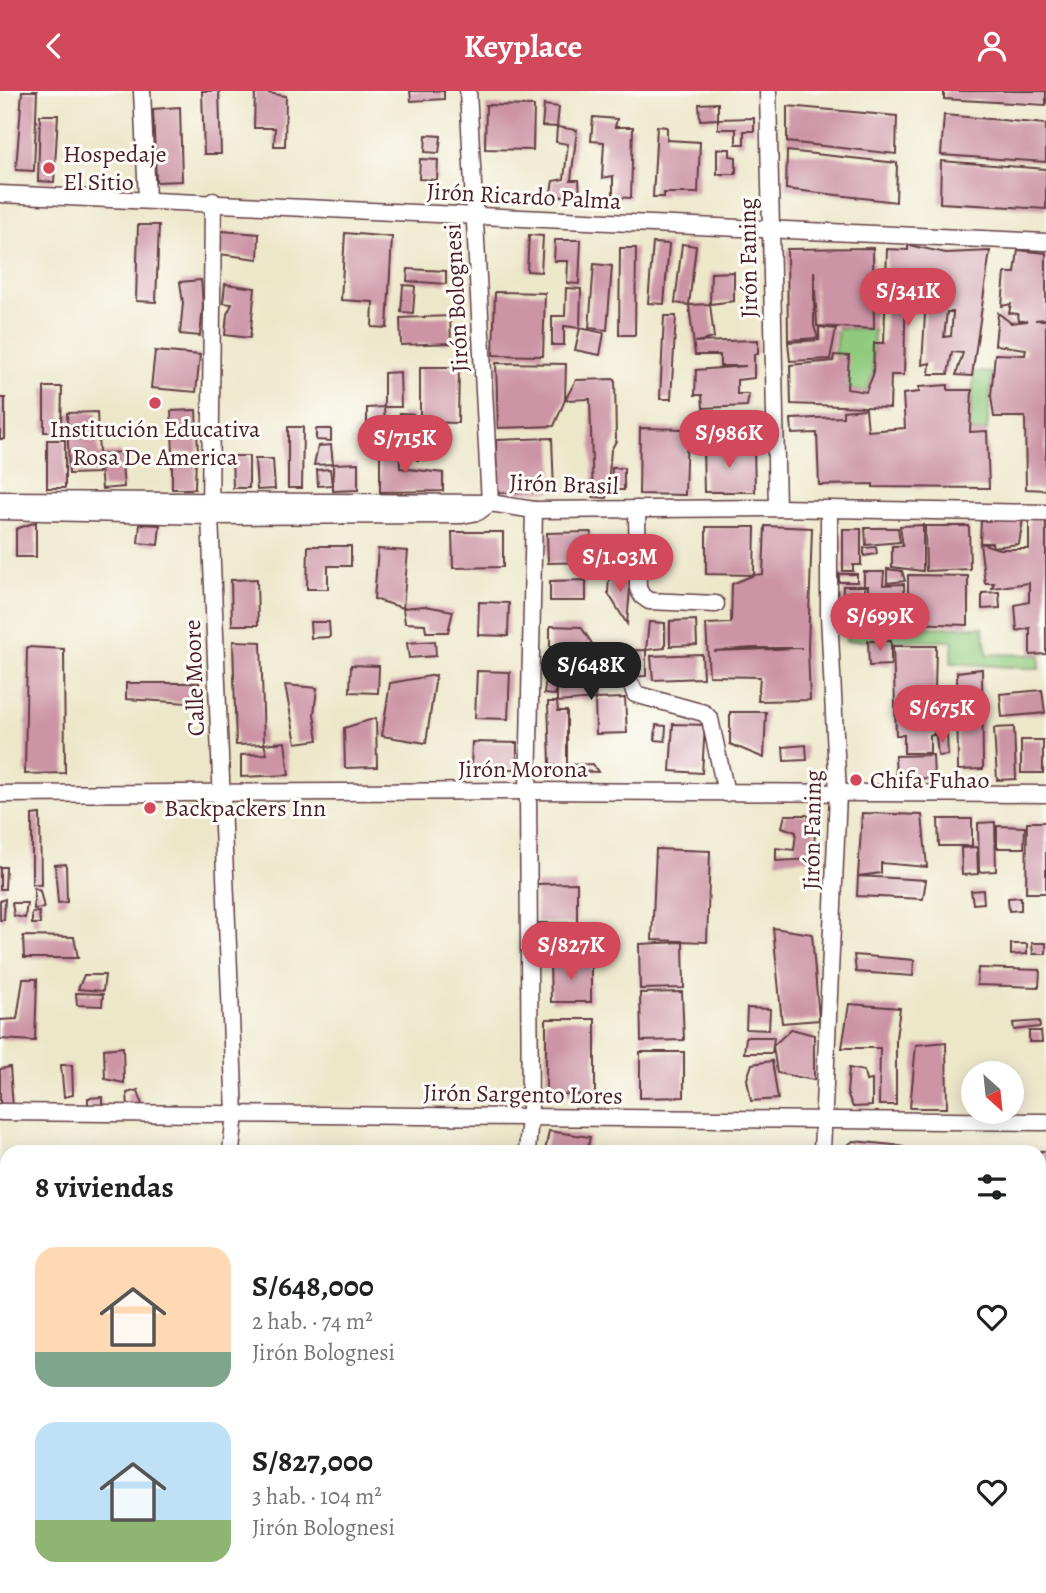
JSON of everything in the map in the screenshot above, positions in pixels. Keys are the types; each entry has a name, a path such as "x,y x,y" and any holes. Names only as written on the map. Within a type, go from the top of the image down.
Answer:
{"street":[{"path":"142,91 148,199"},
{"name":"Jirón Bolognesi","path":"468,91 490,503"},
{"name":"Jirón Faning","path":"768,91 777,508"},
{"name":"Jirón Ricardo Palma","path":"0,194 213,201 770,231 1046,242"},
{"name":"Calle Moore","path":"213,201 210,516 234,1114 231,1145"},
{"path":"0,500 72,506 211,499 490,503"},
{"name":"Jirón Brasil","path":"0,511 72,506 210,516 463,515 478,512 490,503 534,510 777,508 1046,513"},
{"path":"637,509 638,587 642,596 649,601 716,604"},
{"name":"Jirón Faning","path":"822,1145 838,794 829,615 829,509"},
{"path":"528,1145 530,1117 528,791 534,510"},
{"path":"632,686 635,694 704,713 710,719 726,793"},
{"name":"Jirón Morona","path":"0,794 528,791 1046,794"},
{"name":"Jirón Sargento Lores","path":"0,1112 1046,1122"}],"green space":[{"path":"838,328 874,329 873,375 866,392 847,389 834,355"},
{"path":"974,372 992,373 987,431 970,432"},
{"path":"846,627 983,627 987,654 1040,655 1039,669 951,663 953,641 846,641"}],"building":[{"path":"22,91 37,91 34,171 16,170"},
{"path":"202,91 219,91 221,154 204,154"},
{"path":"255,91 286,96 285,146 274,146 275,128 254,128"},
{"path":"410,91 444,91 444,99 411,101"},
{"path":"944,91 1046,91 1046,105 944,99"},
{"path":"718,103 718,119 700,120 699,104"},
{"path":"486,105 534,106 533,150 485,149"},
{"path":"544,105 559,107 557,127 542,126"},
{"path":"787,106 897,116 896,154 787,142"},
{"path":"180,107 182,181 156,182 153,109"},
{"path":"40,115 58,115 54,182 38,181"},
{"path":"944,115 1046,124 1046,162 941,155"},
{"path":"593,117 617,119 615,127 633,127 631,198 613,197 613,176 602,178 604,142 591,141"},
{"path":"754,118 754,131 744,131 744,144 736,144 736,129 718,129 718,119"},
{"path":"657,126 667,127 667,140 700,142 698,193 664,193 664,197 653,197"},
{"path":"557,127 577,130 571,180 579,180 580,195 550,197 553,181 564,179 568,144 556,142"},
{"path":"426,135 441,136 439,153 425,152"},
{"path":"717,149 730,149 730,156 736,157 736,174 717,174"},
{"path":"787,151 897,163 896,202 786,189"},
{"path":"420,159 438,160 437,180 419,179"},
{"path":"941,161 1046,169 1046,209 940,203"},
{"path":"138,225 159,225 156,302 136,301"},
{"path":"222,231 259,234 258,259 219,254"},
{"path":"345,233 392,237 387,328 372,327 373,302 341,300"},
{"path":"529,235 543,236 541,272 527,271"},
{"path":"555,240 581,240 579,284 567,283 568,261 554,261"},
{"path":"653,243 669,244 664,304 648,303"},
{"path":"682,244 696,246 689,305 675,303"},
{"path":"908,245 946,253 990,251 972,376 956,375 963,353 952,352 948,374 929,374 930,363 922,365 927,281 906,280 904,375 891,375 890,408 791,404 790,365 833,361 834,355 849,356 847,389 866,392 873,375 874,343 884,343 887,249 908,250","holes":["947,312 953,312 951,336 944,337"]},
{"path":"620,248 636,248 635,335 619,335"},
{"path":"873,248 874,329 817,326 814,271 814,326 818,338 788,340 787,249"},
{"path":"1018,250 1046,253 1046,319 1035,320 1046,320 1046,490 1026,489 1025,417 994,417 991,396 995,354 1025,355 1026,349 995,345 998,313 1011,323 1027,321 1019,321 1018,314 1009,313 1011,304 1002,306 1005,273 1015,273"},
{"path":"594,264 612,266 607,330 589,328"},
{"path":"408,269 446,271 446,284 407,281"},
{"path":"734,272 734,301 710,304 711,273"},
{"path":"201,280 203,306 200,336 180,334 183,303 180,282"},
{"path":"225,284 255,288 250,338 225,335 227,314 232,304 223,303"},
{"path":"403,285 415,286 413,313 401,312"},
{"path":"566,288 581,289 580,328 564,326 564,345 552,345 552,316 565,316"},
{"path":"495,292 545,293 543,356 493,355"},
{"path":"710,304 714,338 695,342 758,340 758,354 754,354 754,378 737,380 737,394 749,394 747,406 703,408 702,395 695,395 696,370 746,366 720,366 720,355 695,355 689,305"},
{"path":"450,316 451,343 401,345 400,318"},
{"path":"664,316 676,316 671,399 660,399"},
{"path":"819,327 836,329 830,359 790,361 788,342 819,340"},
{"path":"580,328 604,333 600,355 575,350"},
{"path":"155,351 200,355 196,392 151,388"},
{"path":"496,363 566,364 565,400 554,426 498,428"},
{"path":"420,367 459,367 458,423 420,422"},
{"path":"400,372 401,407 384,407 384,373"},
{"path":"615,379 616,441 611,450 607,498 593,497 590,399 565,400 576,380"},
{"path":"948,385 948,390 972,390 970,432 987,431 989,488 819,485 817,433 792,434 791,419 843,417 843,411 866,409 868,431 905,428 903,394 919,392 919,387"},
{"path":"44,387 62,387 61,432 44,432"},
{"path":"0,398 5,398 5,439 0,439"},
{"path":"384,407 385,425 367,425 367,408"},
{"path":"196,410 198,452 173,453 171,411"},
{"path":"97,412 99,454 121,452 124,487 102,489 99,457 98,473 69,474 67,413"},
{"path":"400,413 413,414 411,428 402,427"},
{"path":"718,418 744,418 744,437 717,437"},
{"path":"288,427 303,427 302,488 288,488"},
{"path":"640,428 687,429 685,495 639,494"},
{"path":"316,429 331,429 331,441 316,440"},
{"path":"417,430 427,430 427,460 417,460"},
{"path":"552,438 554,491 497,493 496,440"},
{"path":"47,440 65,440 65,488 47,488"},
{"path":"331,445 333,464 314,465 318,446"},
{"path":"380,446 400,446 400,468 443,473 443,491 380,492"},
{"path":"754,447 755,492 704,492 703,448"},
{"path":"172,455 196,455 195,489 172,489"},
{"path":"232,456 249,456 249,488 233,488"},
{"path":"255,459 273,459 275,489 257,490"},
{"path":"358,463 358,490 333,491 333,464"},
{"path":"612,468 624,468 624,490 611,490"},
{"path":"330,469 332,485 318,486 317,470"},
{"path":"1023,518 1019,544 993,547 992,543 980,543 981,521"},
{"path":"1029,518 1046,519 1046,654 1030,655 1030,628 1017,631 1015,605 1029,602 1029,583 992,588 994,583 985,583 980,543 999,549 1029,549"},
{"path":"36,522 36,557 16,557 16,529"},
{"path":"140,524 160,525 158,545 138,543"},
{"path":"923,525 923,571 892,567 892,546 903,546 900,526"},
{"path":"765,526 812,528 808,648 810,700 758,701 760,677 709,676 706,624 731,623 732,584 763,574","holes":["751,648 802,648 714,651"]},
{"path":"925,526 969,526 970,569 926,571"},
{"path":"706,527 755,527 754,575 706,574"},
{"path":"865,528 898,528 900,542 866,545"},
{"path":"843,529 861,529 861,565 853,565 853,571 843,571"},
{"path":"452,532 503,532 503,567 453,568"},
{"path":"591,532 592,562 548,563 547,533"},
{"path":"308,546 351,546 351,566 328,566 328,589 307,589"},
{"path":"876,547 877,554 864,556 864,548"},
{"path":"378,549 408,551 403,608 374,599"},
{"path":"887,569 902,571 905,581 887,583"},
{"path":"864,572 884,572 883,585 904,584 905,618 867,620 868,586 864,586"},
{"path":"839,574 857,574 857,582 839,582"},
{"path":"908,575 968,576 968,625 908,623"},
{"path":"609,576 631,577 627,624 608,593"},
{"path":"257,579 258,625 232,625 231,580"},
{"path":"586,580 586,601 550,601 550,581"},
{"path":"843,586 865,586 864,623 842,623"},
{"path":"999,592 1000,608 982,609 982,593"},
{"path":"479,602 509,603 508,636 478,635"},
{"path":"425,606 453,611 448,632 426,632 425,624 405,623 403,608"},
{"path":"696,620 697,645 670,646 670,621"},
{"path":"310,622 329,622 330,637 311,638"},
{"path":"649,622 665,623 665,648 646,650"},
{"path":"550,626 581,627 597,651 550,649"},
{"path":"233,641 261,642 264,744 236,745"},
{"path":"435,641 436,656 409,658 407,643"},
{"path":"868,641 891,641 891,665 869,666"},
{"path":"893,646 936,646 934,735 930,735 930,753 904,753 904,735 896,735"},
{"path":"27,647 64,649 65,773 25,774"},
{"path":"646,650 646,676 597,677 597,651"},
{"path":"702,654 703,678 653,680 651,656"},
{"path":"351,665 379,666 378,693 350,692"},
{"path":"982,669 983,769 958,770 957,672"},
{"path":"477,671 510,672 508,719 475,718"},
{"path":"436,675 426,743 382,736 390,683"},
{"path":"597,677 595,699 557,702 557,680 555,695 544,694 546,678"},
{"path":"126,683 199,683 204,704 126,699"},
{"path":"285,685 317,688 314,714 318,740 296,743"},
{"path":"1042,690 1045,713 1002,717 1000,694"},
{"path":"625,698 627,733 596,734 595,699"},
{"path":"548,702 557,702 558,711 567,711 567,765 593,764 598,772 569,771 550,764"},
{"path":"730,712 766,712 764,758 730,744"},
{"path":"376,718 377,767 345,768 344,728"},
{"path":"673,724 705,725 702,773 670,771"},
{"path":"656,725 666,726 665,741 655,740"},
{"path":"1014,727 1016,779 997,780 994,728"},
{"path":"947,734 948,755 938,756 936,735"},
{"path":"1021,740 1043,740 1043,773 1021,773"},
{"path":"285,742 289,775 241,777 241,755 267,754 264,744"},
{"path":"472,742 517,743 517,769 471,769"},
{"path":"806,745 807,760 784,761 783,747"},
{"path":"933,755 934,778 896,779 895,756"},
{"path":"862,813 922,815 927,867 881,863 881,873 858,876"},
{"path":"40,814 41,885 32,884 32,815"},
{"path":"785,815 807,815 815,825 814,859 776,861 776,848 794,850 796,832 782,827"},
{"path":"938,819 972,819 972,846 939,846"},
{"path":"995,822 996,871 979,872 978,823"},
{"path":"1027,822 1046,822 1046,893 1026,893"},
{"path":"997,826 1025,827 1024,848 997,848"},
{"path":"977,847 978,874 962,875 961,848"},
{"path":"656,849 710,851 707,942 652,940"},
{"path":"66,864 67,902 58,903 55,865"},
{"path":"0,867 6,867 5,889 0,889"},
{"path":"858,876 926,880 923,899 857,896"},
{"path":"577,883 577,923 537,923 536,884"},
{"path":"34,888 40,891 44,908 34,909"},
{"path":"983,890 984,903 973,904 971,891"},
{"path":"1021,897 1021,910 1009,911 1008,898"},
{"path":"5,899 4,920 0,920 0,901"},
{"path":"12,903 27,903 25,918 14,916"},
{"path":"39,912 40,924 32,924 32,913"},
{"path":"773,928 812,934 819,1020 782,1023"},
{"path":"23,936 74,937 78,958 24,958"},
{"path":"683,942 684,988 640,989 639,944"},
{"path":"1032,943 1046,943 1046,954 1033,954"},
{"path":"1011,944 1027,944 1027,954 1011,955"},
{"path":"854,955 914,960 913,976 856,972"},
{"path":"591,962 591,1002 551,1002 550,963"},
{"path":"978,968 1040,970 1039,987 977,985"},
{"path":"84,975 105,975 103,991 78,989"},
{"path":"23,979 37,979 35,1041 0,1039 0,1020 17,1019"},
{"path":"682,992 684,1040 641,1041 640,993"},
{"path":"76,993 103,994 102,1006 77,1005"},
{"path":"849,1004 900,1008 896,1038 896,1105 879,1105 880,1048 842,1048"},
{"path":"747,1008 770,1009 769,1030 746,1029"},
{"path":"546,1019 595,1019 595,1095 546,1094"},
{"path":"1039,1021 1040,1027 1014,1030 1013,1023"},
{"path":"791,1029 814,1035 814,1080 777,1073 773,1046"},
{"path":"1029,1031 1041,1031 1042,1042 1029,1042"},
{"path":"746,1037 774,1037 772,1053 744,1053"},
{"path":"946,1042 947,1108 910,1108 916,1045"},
{"path":"123,1047 124,1083 105,1079 104,1049"},
{"path":"640,1052 684,1052 684,1097 640,1098"},
{"path":"772,1061 778,1099 751,1101 747,1079 752,1064"},
{"path":"61,1065 72,1065 73,1095 64,1097"},
{"path":"10,1067 13,1108 0,1106 0,1069"},
{"path":"849,1068 864,1071 866,1081 872,1080 872,1106 853,1107 847,1093"},
{"path":"138,1090 143,1109 128,1107 127,1093"},
{"path":"102,1097 102,1107 88,1108 88,1098"},
{"path":"549,1131 590,1137 588,1145 546,1145"},
{"path":"853,1141 893,1145 848,1145"}],"place":[{"name":"Hospedaje El Sitio","path":"49,168"},
{"name":"Institución Educativa Rosa De America","path":"155,403"},
{"name":"Chifa Fuhao","path":"856,780"},
{"name":"Backpackers Inn","path":"150,808"}]}
